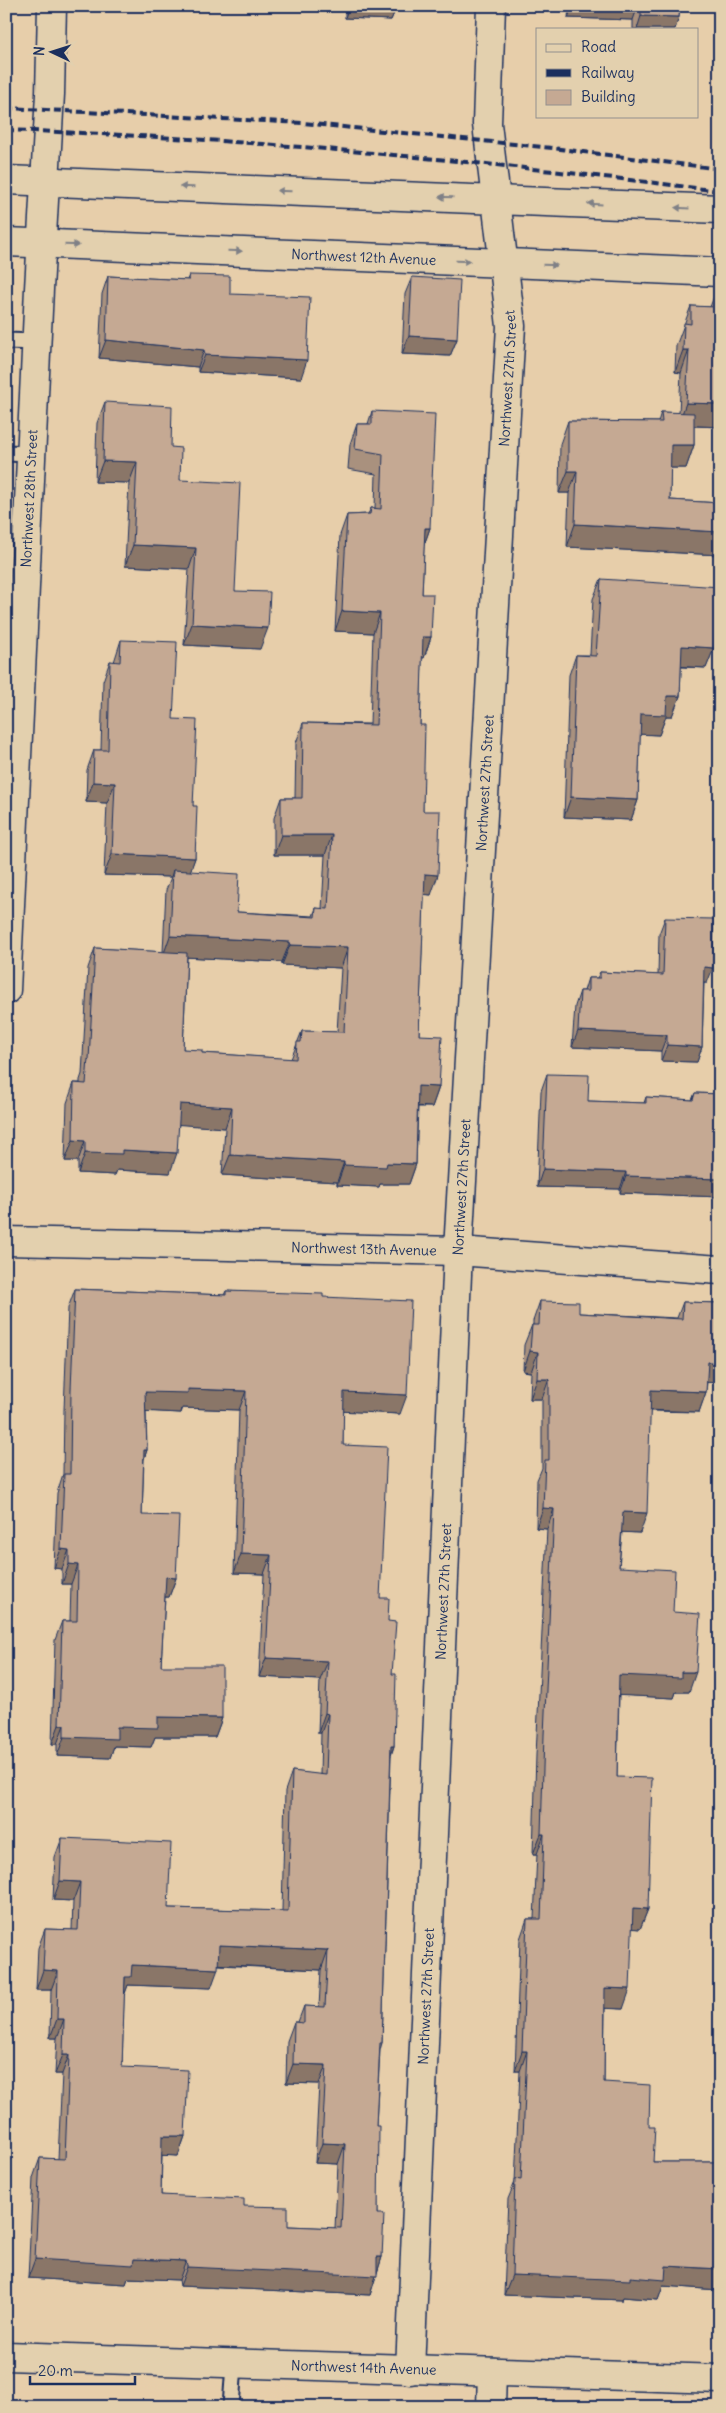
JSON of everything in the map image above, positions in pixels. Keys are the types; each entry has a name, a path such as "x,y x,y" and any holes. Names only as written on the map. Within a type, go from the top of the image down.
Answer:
{"street":[{"name":"Northwest 28th Street","path":"6,990 19,453 37,342 41,243 46,181 52,6"},
{"name":"Northwest 27th Street","path":"410,2370 458,1251 511,326 502,263 487,124 491,6"},
{"path":"6,180 720,209"},
{"name":"Northwest 12th Avenue","path":"6,242 720,272"},
{"name":"Northwest 13th Avenue","path":"6,1241 458,1251 720,1270"},
{"name":"Northwest 14th Avenue","path":"6,2356 720,2379"},
{"path":"491,2407 492,2372"}],"lane":[{"path":"6,341 37,342"},
{"path":"231,2407 234,2364"}],"building":[{"path":"641,6 680,6 679,17 641,16"},
{"path":"189,275 230,276 230,294 310,297 307,360 205,355 204,350 106,340 108,276 189,280"},
{"path":"412,277 460,280 457,339 409,336"},
{"path":"718,286 720,286 720,404 686,403 689,350 683,350 684,323 691,324 691,306 716,307"},
{"path":"105,402 172,406 171,447 181,448 180,480 240,483 235,591 270,592 268,628 192,624 196,548 133,545 137,462 103,461"},
{"path":"372,411 435,414 430,528 425,528 422,594 433,594 431,637 423,637 420,725 425,725 423,811 440,811 438,875 425,874 419,1035 442,1036 439,1087 418,1086 416,1164 387,1163 386,1167 344,1165 344,1162 230,1155 232,1107 180,1104 177,1153 122,1150 122,1154 85,1153 85,1141 73,1140 74,1083 86,1084 95,948 187,953 183,1049 202,1050 202,1053 296,1059 297,1042 301,1042 302,1031 344,1032 348,947 290,945 290,942 170,936 173,870 239,874 237,912 315,917 316,908 328,909 332,835 281,835 281,798 302,798 303,723 376,725 380,613 342,611 347,515 370,514 371,508 381,509 383,454 355,449 357,424 372,424"},
{"path":"661,412 694,413 694,445 671,445 670,500 720,503 720,532 575,524 577,471 568,471 568,421 662,422"},
{"path":"601,579 720,587 714,648 682,646 680,696 667,696 666,715 641,714 638,800 571,797 576,655 596,656"},
{"path":"121,640 177,642 173,719 197,720 193,806 197,806 195,858 112,854 115,783 93,782 94,750 108,750 110,661 120,662"},
{"path":"665,918 714,919 713,968 704,967 702,1047 667,1045 667,1035 578,1031 580,991 588,991 588,978 600,978 600,972 663,975"},
{"path":"547,1074 589,1075 588,1101 646,1103 646,1097 693,1100 695,1093 720,1094 720,1179 626,1176 626,1172 543,1169"},
{"path":"75,1289 226,1295 226,1291 323,1294 323,1297 411,1301 407,1395 344,1392 343,1445 387,1447 380,1598 389,1598 388,1621 396,1622 392,1674 396,1674 394,1746 391,1746 382,2043 380,2043 376,2126 379,2126 378,2214 384,2214 382,2257 377,2257 377,2276 187,2267 186,2261 134,2259 133,2265 35,2259 40,2158 65,2159 69,2055 63,2055 64,2019 57,2019 58,1971 43,1970 45,1929 78,1930 80,1882 60,1881 62,1838 171,1843 168,1908 288,1911 292,1771 326,1775 328,1714 325,1713 328,1661 266,1658 271,1555 241,1554 246,1391 188,1389 188,1393 145,1392 147,1450 144,1450 142,1515 179,1516 176,1578 166,1577 161,1666 222,1666 222,1718 158,1717 158,1728 117,1727 117,1739 64,1737 64,1725 59,1725 62,1621 77,1621 78,1565 69,1564 69,1550 61,1549 64,1474 70,1474","holes":["219,1945 328,1950 325,2007 304,2006 304,2023 294,2022 293,2064 326,2065 322,2143 345,2144 341,2228 288,2226 288,2207 244,2206 244,2199 161,2195 162,2136 185,2136 188,2070 122,2067 125,1977 131,1977 132,1965 218,1969"]},
{"path":"540,1301 579,1302 579,1313 682,1319 683,1302 720,1303 720,1362 708,1362 706,1392 651,1390 647,1513 623,1512 619,1567 675,1570 673,1612 700,1614 696,1672 681,1672 681,1678 619,1675 617,1777 652,1778 648,1909 633,1908 630,1989 605,1988 604,2082 650,2085 649,2127 655,2127 653,2162 720,2162 720,2269 666,2266 665,2280 630,2277 630,2280 512,2275 515,2179 521,2180 527,2051 522,2051 527,1919 541,1919 544,1834 541,1834 544,1735 554,1509 543,1508 545,1460 549,1460 549,1379 537,1379 538,1352 530,1351 532,1325 539,1325"},
{"path":"58,2402 96,2404 96,2407 58,2407"},
{"path":"294,2405 326,2407 294,2407"}],"railway":[{"path":"6,108 303,123 553,148 720,169"},
{"path":"6,130 185,139 364,152 720,191"}]}
